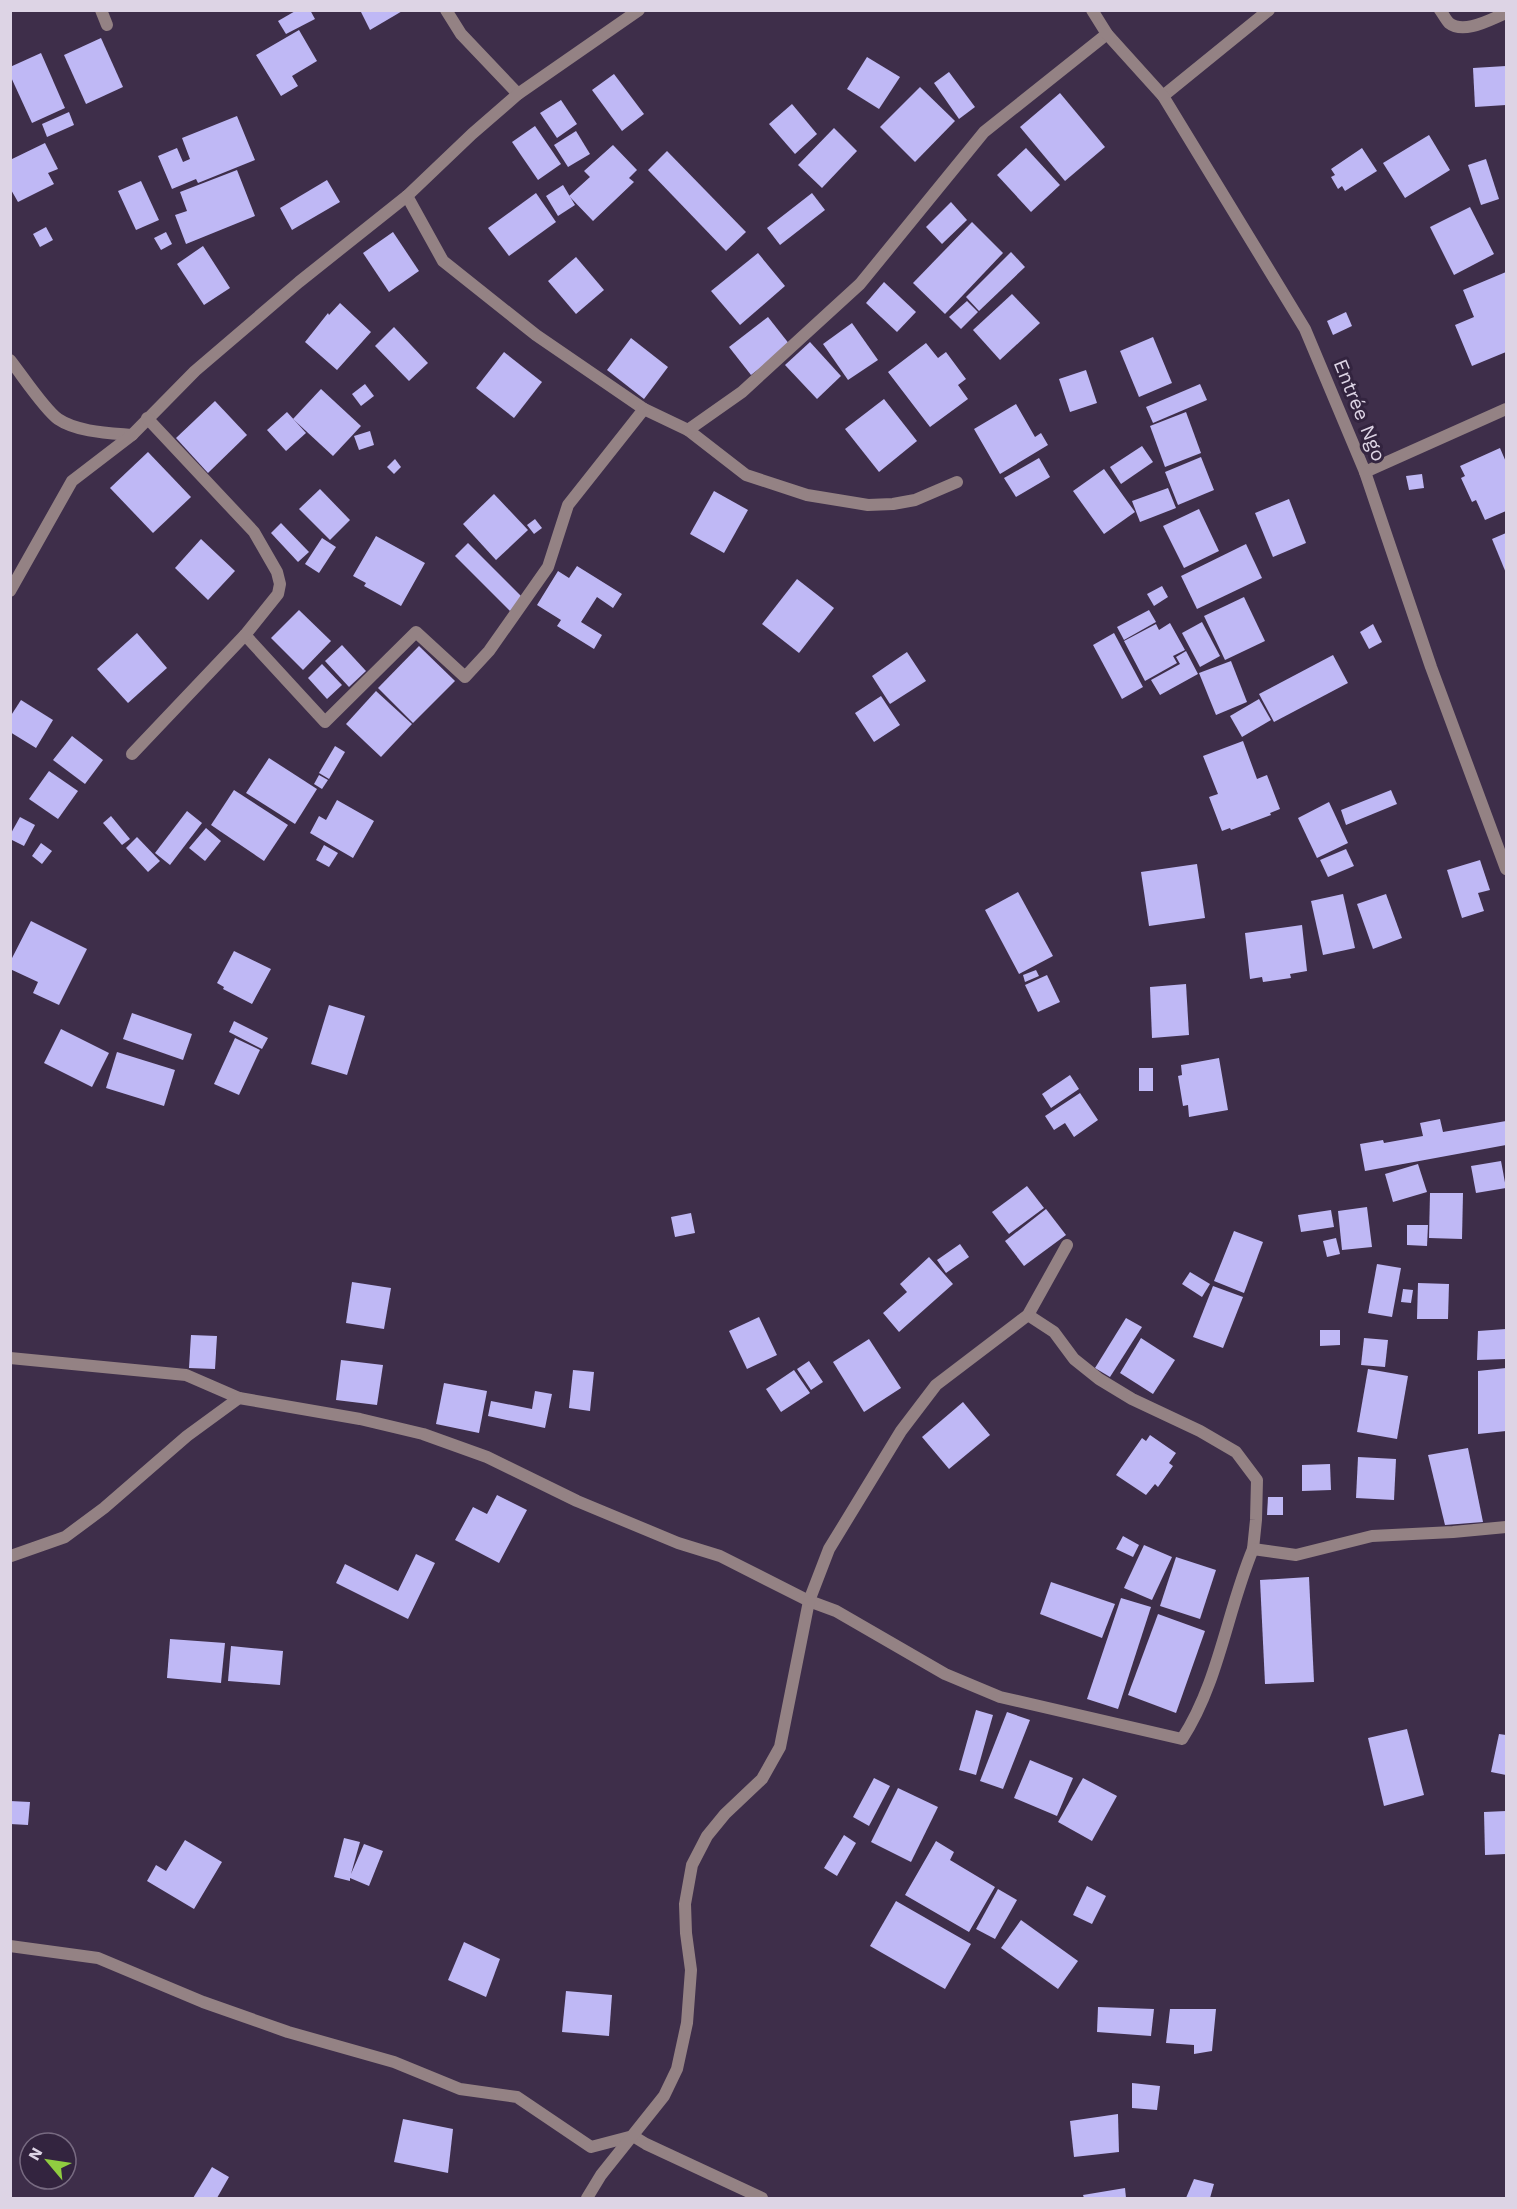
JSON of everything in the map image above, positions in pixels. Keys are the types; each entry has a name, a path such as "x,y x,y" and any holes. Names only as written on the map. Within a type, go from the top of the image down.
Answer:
{"street":[{"path":"101,10 107,25"},
{"path":"446,10 461,34 518,94"},
{"path":"10,591 72,481 132,435 203,363 299,282 408,196 472,134 518,94 639,10"},
{"name":"Entrée Ngo","path":"1092,10 1107,34 1163,96 1305,329 1365,472 1431,667 1506,869"},
{"path":"1163,96 1269,10"},
{"path":"1440,10 1449,22 1458,27 1468,27 1506,13"},
{"path":"688,430 742,392 860,284 984,132 1107,34"},
{"path":"408,196 443,261 536,335 644,409 688,430 746,475 807,495 868,505 915,500 957,482"},
{"path":"10,360 58,419 92,432 132,435"},
{"path":"244,634 325,722 416,632 465,677 489,651 548,567 568,505 644,409"},
{"path":"1365,472 1506,410"},
{"path":"132,754 244,634 278,594 280,584 277,572 254,532 147,418"},
{"path":"587,2199 601,2175 664,2096 677,2069 684,2034 691,1970 685,1904 692,1865 707,1836 725,1814 762,1779 780,1747 809,1601 830,1549 902,1431 936,1385 1028,1315 1067,1245"},
{"path":"10,1358 186,1375 239,1398 360,1419 423,1434 487,1457 577,1501 678,1544 720,1556 809,1601 836,1611 945,1674 1000,1697 1182,1739 1194,1721 1218,1659 1253,1549 1257,1480 1236,1452 1200,1431 1132,1399 1099,1379 1074,1359 1054,1332 1028,1315"},
{"path":"11,1556 64,1537 104,1508 187,1436 239,1398"},
{"path":"1253,1549 1296,1555 1372,1536 1506,1527"},
{"path":"10,1946 99,1958 203,2002 288,2032 394,2062 460,2090 517,2097 591,2147 633,2136 762,2199"}],"building":[{"path":"297,10 310,10 315,19 286,34 278,21"},
{"path":"360,10 404,10 370,30"},
{"path":"299,30 317,61 292,76 298,86 281,96 256,55"},
{"path":"101,38 123,87 86,104 64,55"},
{"path":"41,53 65,108 32,123 10,75 10,67"},
{"path":"867,57 900,77 879,109 847,89"},
{"path":"1506,66 1506,105 1475,107 1473,68"},
{"path":"949,72 975,107 959,119 934,83"},
{"path":"614,74 644,114 622,131 592,90"},
{"path":"920,87 955,121 915,162 880,127"},
{"path":"1060,93 1105,147 1065,181 1020,127"},
{"path":"561,100 577,124 557,138 540,113"},
{"path":"792,104 817,134 795,154 769,124"},
{"path":"69,112 74,125 47,137 42,124"},
{"path":"237,116 255,160 198,183 196,179 172,189 158,156 177,148 183,162 190,159 182,138"},
{"path":"535,126 561,164 538,180 512,142"},
{"path":"834,128 857,151 822,188 798,165"},
{"path":"576,131 590,154 568,167 554,145"},
{"path":"1429,135 1450,170 1405,198 1383,163"},
{"path":"45,143 58,169 48,173 54,184 18,202 10,188 10,160"},
{"path":"613,145 637,170 629,178 634,182 593,221 569,196 590,177 584,171"},
{"path":"1026,148 1060,185 1031,212 997,175"},
{"path":"1362,148 1377,171 1345,191 1342,186 1338,189 1331,177 1335,175 1331,169"},
{"path":"667,151 746,232 726,251 648,170"},
{"path":"1486,159 1499,199 1481,205 1468,165"},
{"path":"237,170 255,216 186,244 175,215 187,211 180,192"},
{"path":"327,180 340,202 292,230 280,208"},
{"path":"141,181 159,220 136,230 118,191"},
{"path":"563,185 575,205 558,216 546,196"},
{"path":"536,193 556,222 509,256 488,228"},
{"path":"812,193 825,210 780,245 767,228"},
{"path":"951,202 967,220 942,244 926,227"},
{"path":"1470,207 1494,254 1454,275 1430,227"},
{"path":"972,222 1003,253 945,314 913,283"},
{"path":"46,227 53,240 40,247 33,234"},
{"path":"166,232 172,244 161,250 154,238"},
{"path":"393,232 419,271 389,292 363,253"},
{"path":"203,246 230,288 204,305 177,264"},
{"path":"1011,252 1025,267 979,311 966,297"},
{"path":"758,253 785,286 740,325 711,291"},
{"path":"576,257 604,290 576,314 548,281"},
{"path":"1506,272 1506,352 1472,366 1455,325 1474,317 1463,290"},
{"path":"884,282 916,312 897,332 866,303"},
{"path":"1012,294 1040,323 1000,360 973,330"},
{"path":"967,301 978,312 961,329 949,317"},
{"path":"340,303 371,332 337,370 305,342 328,313 329,315"},
{"path":"1346,312 1352,326 1333,335 1327,321"},
{"path":"768,317 790,345 751,375 729,347"},
{"path":"852,323 878,360 848,380 823,344"},
{"path":"394,327 428,363 409,381 375,346"},
{"path":"1153,337 1172,383 1139,397 1120,351"},
{"path":"631,338 668,367 644,399 607,370"},
{"path":"810,342 841,376 817,399 785,365"},
{"path":"926,343 938,358 946,352 966,379 958,385 968,399 930,427 888,372"},
{"path":"504,352 542,382 514,418 476,388"},
{"path":"1086,370 1097,403 1070,412 1059,379"},
{"path":"365,384 374,396 361,406 352,394"},
{"path":"1200,384 1207,400 1153,423 1146,407"},
{"path":"321,389 361,426 333,456 293,419"},
{"path":"884,399 917,441 879,472 845,429"},
{"path":"215,401 247,435 208,473 176,438"},
{"path":"1016,404 1035,437 1041,433 1048,445 1000,474 974,429"},
{"path":"287,412 306,433 286,451 267,430"},
{"path":"1186,412 1201,453 1165,467 1150,426"},
{"path":"370,431 374,445 359,450 354,436"},
{"path":"1142,446 1153,462 1121,484 1110,467"},
{"path":"1500,448 1506,462 1506,511 1485,520 1476,500 1472,502 1461,478 1465,476 1460,466"},
{"path":"148,452 191,497 153,533 110,488"},
{"path":"1201,457 1214,490 1178,505 1165,472"},
{"path":"1039,458 1050,477 1016,497 1004,478"},
{"path":"395,459 401,467 394,474 387,467"},
{"path":"1104,469 1135,512 1104,534 1073,491"},
{"path":"1422,474 1424,488 1409,490 1406,476"},
{"path":"1168,488 1176,508 1140,522 1132,501"},
{"path":"320,489 350,520 330,540 299,509"},
{"path":"714,491 748,510 724,553 690,534"},
{"path":"494,494 528,530 496,560 463,524"},
{"path":"1289,499 1306,543 1273,557 1255,513"},
{"path":"1199,509 1219,551 1184,568 1163,526"},
{"path":"535,519 542,528 534,534 527,525"},
{"path":"281,523 309,552 298,562 271,533"},
{"path":"1506,533 1506,573 1492,539"},
{"path":"376,536 425,563 401,606 364,586 366,583 353,576"},
{"path":"322,538 336,547 319,573 305,564"},
{"path":"201,539 235,571 208,600 175,568"},
{"path":"468,543 523,598 510,611 455,556"},
{"path":"1246,544 1262,578 1197,609 1181,576"},
{"path":"577,566 622,594 613,608 597,597 581,622 602,635 594,649 557,626 561,620 537,605 558,571 569,578"},
{"path":"797,579 834,608 799,653 762,624"},
{"path":"1162,586 1168,597 1154,606 1147,594"},
{"path":"1244,597 1265,641 1225,660 1204,616"},
{"path":"299,610 331,641 303,670 271,638"},
{"path":"1149,610 1156,622 1124,640 1117,627"},
{"path":"1202,622 1220,656 1200,667 1182,633"},
{"path":"1170,623 1185,650 1173,656 1177,663 1145,681 1124,641 1156,624 1159,630"},
{"path":"1373,624 1382,642 1369,649 1360,632"},
{"path":"137,633 167,668 128,703 97,669"},
{"path":"1114,633 1143,687 1122,699 1093,645"},
{"path":"342,645 366,671 349,687 325,661"},
{"path":"419,646 455,681 413,723 378,688"},
{"path":"1186,651 1198,674 1160,695 1151,680 1180,664 1176,657"},
{"path":"907,652 926,681 890,704 872,676"},
{"path":"1333,655 1348,683 1274,722 1259,694"},
{"path":"1231,661 1247,702 1216,715 1199,673"},
{"path":"322,664 342,685 327,699 308,678"},
{"path":"376,691 412,724 381,757 346,724"},
{"path":"881,696 900,725 874,742 855,713"},
{"path":"1259,699 1271,720 1242,737 1230,716"},
{"path":"21,700 53,720 36,748 10,732 10,717"},
{"path":"72,736 103,760 85,784 53,760"},
{"path":"1243,741 1257,779 1267,775 1280,809 1270,813 1271,815 1231,830 1230,828 1222,831 1209,797 1218,794 1203,756"},
{"path":"335,746 345,752 329,779 319,773"},
{"path":"269,758 317,789 295,824 246,793"},
{"path":"49,771 78,791 58,819 29,799"},
{"path":"319,775 328,780 322,789 314,784"},
{"path":"234,790 288,825 264,861 211,825"},
{"path":"1391,790 1397,804 1346,825 1341,810"},
{"path":"337,800 374,821 353,858 310,833 319,816 326,820"},
{"path":"1329,802 1348,843 1317,858 1298,818"},
{"path":"187,811 202,823 170,865 155,853"},
{"path":"111,816 130,839 122,845 103,823"},
{"path":"20,817 35,825 24,846 10,839"},
{"path":"206,828 221,841 205,861 189,848"},
{"path":"137,837 160,861 148,872 126,848"},
{"path":"41,843 52,851 42,864 32,856"},
{"path":"324,845 338,853 329,867 316,860"},
{"path":"1346,849 1354,866 1328,877 1320,860"},
{"path":"1480,860 1490,890 1478,893 1484,911 1462,918 1447,870"},
{"path":"1197,864 1205,918 1149,926 1141,872"},
{"path":"1018,892 1053,956 1019,974 985,910"},
{"path":"1343,894 1355,948 1323,955 1311,901"},
{"path":"1386,894 1402,938 1373,949 1357,904"},
{"path":"31,921 87,949 59,1005 33,993 38,982 10,969 10,962"},
{"path":"1302,925 1307,971 1290,974 1291,978 1263,982 1262,977 1250,979 1245,933"},
{"path":"234,951 271,969 252,1004 223,989 224,987 217,983"},
{"path":"1036,970 1039,976 1025,982 1023,975"},
{"path":"1047,975 1060,1002 1038,1012 1025,985"},
{"path":"1186,984 1189,1035 1152,1038 1150,987"},
{"path":"329,1005 365,1016 347,1075 311,1064"},
{"path":"132,1013 192,1034 183,1060 123,1039"},
{"path":"234,1021 268,1038 262,1049 229,1032"},
{"path":"61,1029 109,1053 92,1087 44,1063"},
{"path":"235,1038 260,1050 239,1095 214,1084"},
{"path":"117,1052 175,1070 164,1106 106,1088"},
{"path":"1219,1058 1228,1110 1189,1117 1188,1105 1183,1106 1178,1076 1182,1075 1181,1065"},
{"path":"1139,1068 1153,1068 1153,1091 1139,1091"},
{"path":"1070,1075 1079,1089 1051,1108 1042,1094"},
{"path":"1080,1093 1098,1120 1074,1137 1065,1123 1054,1130 1045,1116"},
{"path":"1440,1119 1443,1132 1506,1121 1506,1145 1365,1171 1360,1144 1383,1140 1384,1143 1423,1136 1420,1123"},
{"path":"1501,1161 1506,1188 1476,1193 1471,1166"},
{"path":"1418,1164 1427,1192 1393,1202 1385,1174"},
{"path":"1027,1186 1044,1208 1009,1234 992,1212"},
{"path":"1430,1193 1463,1193 1462,1239 1429,1238"},
{"path":"1367,1207 1372,1247 1342,1250 1338,1211"},
{"path":"1046,1209 1066,1235 1024,1266 1005,1241"},
{"path":"1331,1210 1334,1227 1301,1232 1298,1215"},
{"path":"691,1213 695,1233 675,1237 671,1217"},
{"path":"1407,1225 1428,1225 1427,1246 1407,1245"},
{"path":"1234,1231 1263,1242 1244,1293 1214,1281"},
{"path":"1336,1238 1340,1254 1327,1257 1323,1241"},
{"path":"960,1244 969,1257 946,1273 937,1260"},
{"path":"929,1257 953,1284 899,1332 883,1313 907,1292 900,1284"},
{"path":"1377,1264 1401,1268 1392,1317 1368,1313"},
{"path":"1190,1272 1210,1284 1202,1297 1182,1284"},
{"path":"352,1282 391,1288 384,1329 346,1323"},
{"path":"1418,1283 1449,1284 1448,1319 1417,1319"},
{"path":"1213,1286 1243,1297 1223,1348 1193,1337"},
{"path":"1403,1289 1413,1290 1411,1303 1401,1302"},
{"path":"759,1317 777,1355 747,1369 729,1331"},
{"path":"1126,1318 1142,1327 1110,1377 1095,1368"},
{"path":"1506,1329 1506,1359 1477,1360 1478,1331"},
{"path":"1320,1330 1340,1330 1340,1345 1320,1346"},
{"path":"191,1335 217,1336 215,1369 189,1368"},
{"path":"1141,1338 1175,1360 1153,1394 1120,1373"},
{"path":"1364,1338 1388,1340 1385,1367 1361,1365"},
{"path":"869,1339 901,1388 864,1412 833,1362"},
{"path":"341,1360 383,1365 377,1405 336,1400"},
{"path":"809,1361 823,1382 811,1390 797,1369"},
{"path":"1506,1368 1506,1431 1478,1434 1478,1371"},
{"path":"1368,1369 1408,1376 1397,1439 1357,1432"},
{"path":"573,1370 594,1372 590,1411 569,1408"},
{"path":"794,1370 810,1393 781,1412 766,1389"},
{"path":"444,1383 487,1391 479,1433 436,1424"},
{"path":"535,1391 552,1394 545,1428 488,1416 491,1401 532,1409"},
{"path":"963,1402 990,1435 949,1469 922,1437"},
{"path":"1150,1435 1176,1453 1169,1463 1173,1466 1158,1487 1155,1484 1146,1495 1116,1475 1142,1438 1146,1441"},
{"path":"1468,1448 1483,1522 1445,1525 1428,1455"},
{"path":"1358,1457 1396,1459 1394,1500 1356,1498"},
{"path":"1330,1464 1331,1490 1302,1491 1302,1465"},
{"path":"497,1495 527,1510 499,1563 455,1540 473,1507 487,1514"},
{"path":"1268,1497 1283,1497 1283,1515 1267,1515"},
{"path":"1123,1536 1139,1545 1133,1557 1116,1549"},
{"path":"1144,1545 1172,1557 1152,1600 1124,1588"},
{"path":"416,1554 435,1563 408,1619 336,1583 345,1564 398,1591"},
{"path":"1176,1557 1216,1570 1200,1619 1160,1606"},
{"path":"1309,1577 1314,1682 1265,1684 1260,1580"},
{"path":"1051,1582 1115,1604 1102,1638 1040,1614"},
{"path":"1121,1598 1151,1607 1118,1709 1087,1699"},
{"path":"1158,1614 1205,1631 1176,1713 1128,1695"},
{"path":"170,1639 225,1643 221,1683 167,1678"},
{"path":"231,1646 283,1651 280,1685 228,1681"},
{"path":"976,1710 993,1715 976,1775 959,1770"},
{"path":"1007,1712 1030,1720 1003,1789 980,1781"},
{"path":"1407,1729 1424,1795 1384,1806 1368,1738"},
{"path":"1499,1734 1506,1735 1506,1775 1491,1772"},
{"path":"1030,1760 1073,1778 1057,1816 1014,1798"},
{"path":"874,1778 890,1786 869,1826 853,1817"},
{"path":"1083,1778 1117,1796 1092,1841 1058,1822"},
{"path":"898,1788 938,1807 911,1862 871,1842"},
{"path":"10,1801 30,1802 28,1825 10,1824"},
{"path":"1506,1811 1506,1854 1485,1855 1484,1812"},
{"path":"844,1835 856,1843 837,1876 824,1868"},
{"path":"344,1838 360,1842 351,1874 364,1844 383,1851 369,1886 350,1878 350,1881 334,1877"},
{"path":"185,1840 222,1862 194,1909 147,1881 156,1865 166,1871"},
{"path":"936,1841 954,1852 950,1860 995,1887 969,1932 905,1895"},
{"path":"1087,1886 1106,1896 1092,1924 1073,1915"},
{"path":"998,1889 1017,1900 995,1939 976,1929"},
{"path":"896,1901 971,1944 945,1989 870,1946"},
{"path":"1021,1920 1078,1961 1058,1989 1001,1948"},
{"path":"464,1942 500,1959 486,1997 448,1980"},
{"path":"566,1991 612,1995 609,2036 562,2032"},
{"path":"1098,2007 1154,2009 1151,2036 1097,2032"},
{"path":"1170,2009 1216,2009 1212,2051 1194,2054 1194,2045 1166,2043"},
{"path":"1132,2083 1160,2086 1157,2110 1132,2108"},
{"path":"1118,2114 1119,2152 1074,2157 1070,2121"},
{"path":"403,2119 453,2129 448,2173 394,2162"},
{"path":"212,2167 229,2177 217,2198 193,2198"},
{"path":"1194,2179 1214,2184 1210,2198 1186,2198"},
{"path":"1125,2188 1126,2198 1084,2198 1083,2195"}]}
